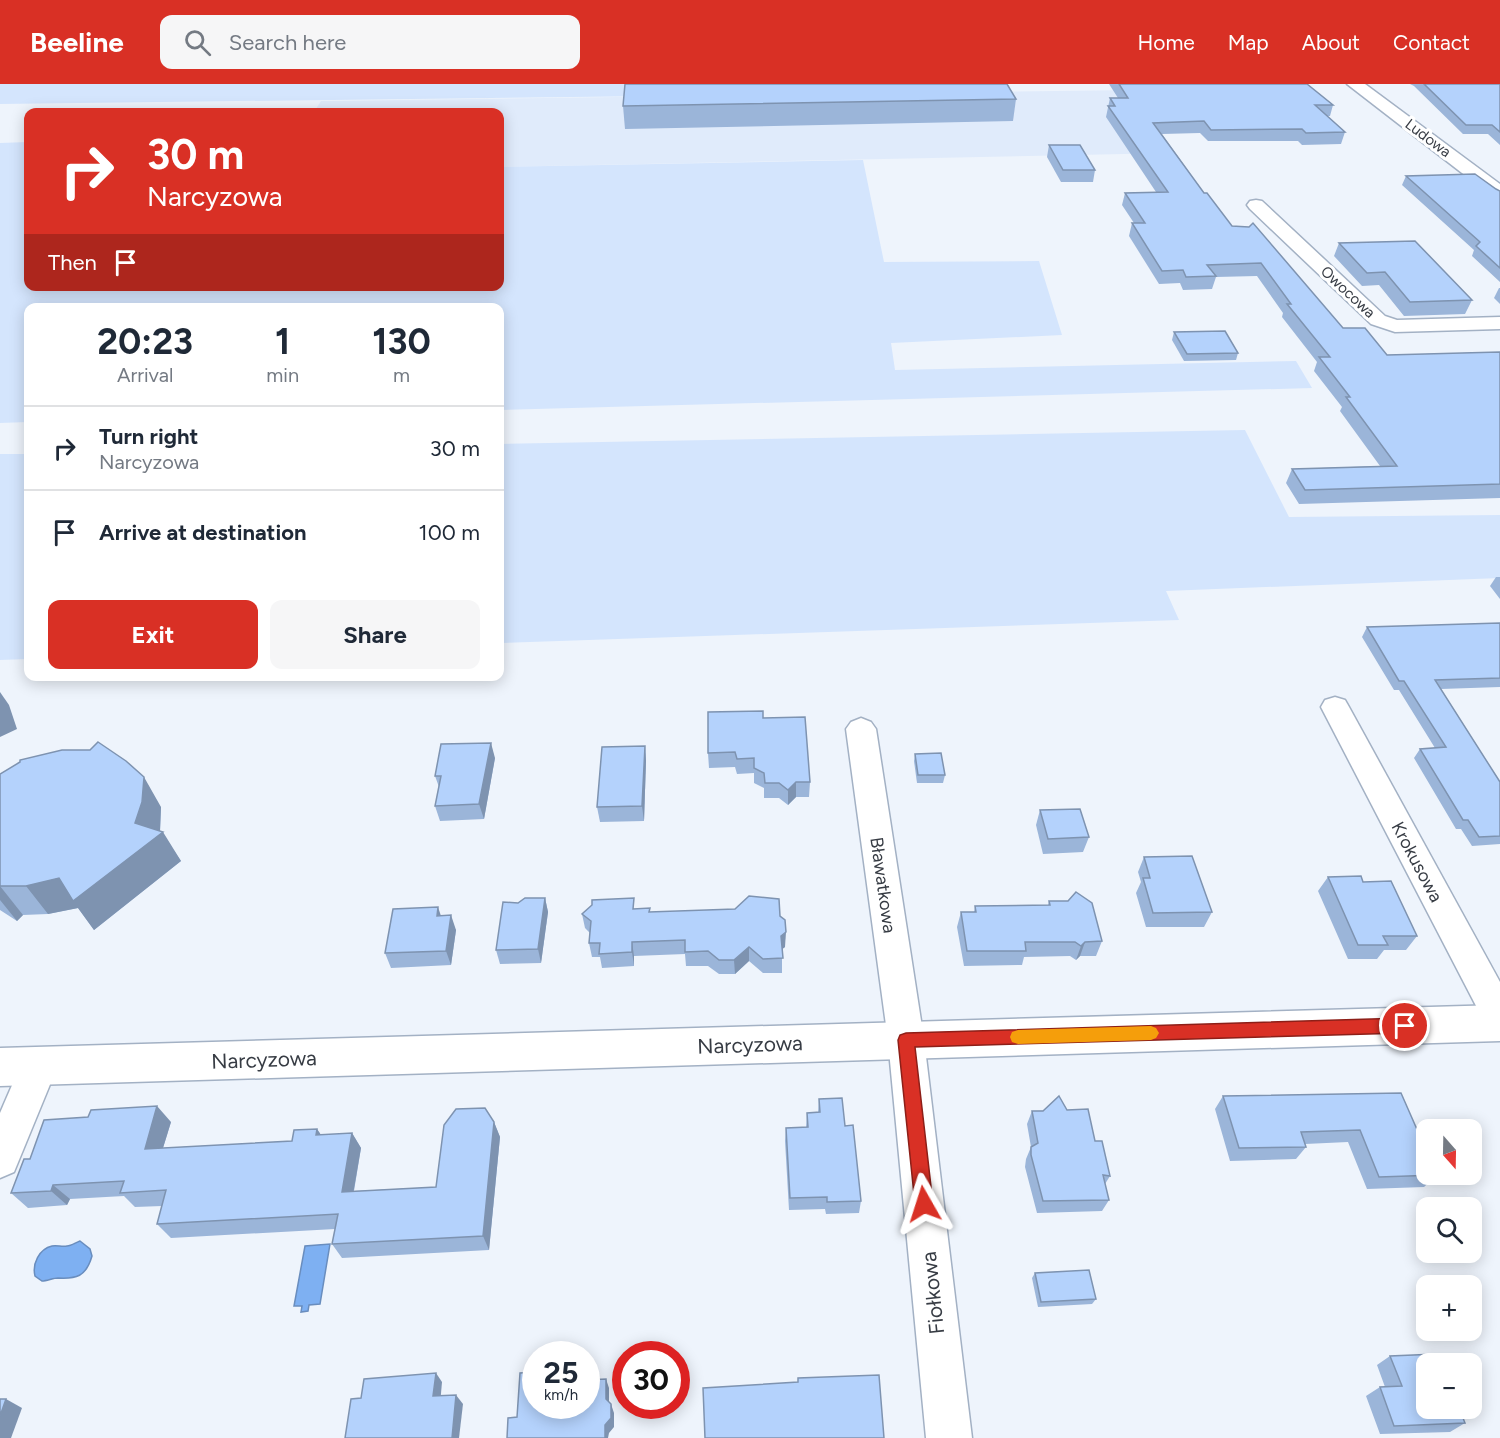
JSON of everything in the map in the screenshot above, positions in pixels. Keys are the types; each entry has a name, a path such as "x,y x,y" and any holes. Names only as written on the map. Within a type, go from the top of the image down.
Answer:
{"street":[{"name":"Ludowa","path":"1355,84 1500,193"},
{"name":"Owocowa","path":"1256,205 1378,320 1395,326 1500,323"},
{"name":"Krokusowa","path":"1335,707 1500,1016"},
{"name":"Bławatkowa","path":"861,729 906,1040"},
{"name":"Narcyzowa","path":"19,1066 1500,1023"},
{"name":"Fiołkowa","path":"906,1040 949,1438"},
{"path":"0,1159 19,1066"}],"shaded area":[{"path":"0,84 896,84 899,93 0,104"},
{"path":"1283,88 1147,125 1173,153 504,167 504,108 317,108 321,101"},
{"path":"24,142 24,291 504,291 504,167 863,160 884,262 1039,261 1062,335 891,343 895,370 1296,361 1312,388 504,410 504,303 24,303 24,422 0,423 0,143"},
{"path":"1245,430 1289,517 1500,515 1500,578 1166,591 1179,620 504,643 504,444"},
{"path":"0,454 24,454 24,659 0,660"}],"water":[{"path":"80,1241 90,1249 92,1256 87,1268 80,1275 44,1281 35,1276 36,1262 43,1250 52,1246 69,1246"},
{"path":"330,1244 320,1304 309,1305 308,1311 301,1312 302,1306 294,1306 305,1246"}],"building":[{"path":"625,84 1007,84 1016,99 623,106"},
{"path":"1119,84 1307,84 1333,105 1315,105 1345,132 1306,133 1302,129 1211,130 1204,121 1153,123 1204,193 1207,193 1232,226 1249,227 1253,223 1343,328 1365,328 1387,355 1500,352 1500,484 1305,490 1292,469 1397,466 1346,397 1350,397 1319,357 1330,357 1287,304 1291,304 1261,263 1207,265 1216,276 1186,277 1183,270 1162,271 1132,223 1145,223 1125,193 1168,192 1108,106 1115,106 1110,98 1128,98"},
{"path":"1424,84 1500,84 1500,132 1492,125 1466,125"},
{"path":"1049,145 1080,145 1095,170 1063,170"},
{"path":"1475,174 1500,191 1500,268 1476,246 1480,242 1406,176"},
{"path":"1415,241 1472,300 1410,302 1385,272 1367,273 1339,243"},
{"path":"1225,331 1238,353 1187,354 1174,332"},
{"path":"1500,623 1500,678 1435,680 1500,782 1500,836 1479,837 1468,820 1463,820 1420,749 1446,747 1404,681 1399,681 1367,627"},
{"path":"763,711 763,718 805,717 810,782 796,782 788,790 779,783 765,783 764,773 754,768 754,758 737,759 735,752 708,753 708,712"},
{"path":"98,742 126,761 144,777 142,802 135,823 163,832 73,901 59,878 26,886 0,886 0,774 20,760 62,750 90,750"},
{"path":"491,743 479,804 435,806 441,776 435,776 441,744"},
{"path":"645,746 642,806 597,807 602,747"},
{"path":"941,753 945,775 918,775 915,754"},
{"path":"1080,809 1089,837 1048,839 1040,810"},
{"path":"1192,856 1212,912 1153,913 1143,878 1150,878 1144,857"},
{"path":"1361,876 1363,882 1391,881 1417,936 1383,936 1388,945 1358,945 1328,877"},
{"path":"1076,892 1092,903 1102,941 1085,942 1081,946 1075,942 1025,942 1026,951 967,951 961,912 976,912 975,906 1050,905 1049,901 1068,901"},
{"path":"749,896 779,899 780,916 785,920 786,932 781,936 783,958 763,959 749,947 734,960 719,960 708,951 685,952 685,940 632,942 632,952 599,954 600,943 589,943 591,921 582,914 592,905 592,900 634,898 633,909 650,908 649,912 735,909"},
{"path":"525,898 545,898 538,949 496,950 503,902 518,903"},
{"path":"438,907 437,916 451,915 446,951 385,953 393,909"},
{"path":"1401,1093 1416,1127 1416,1176 1379,1177 1360,1130 1301,1132 1306,1147 1239,1148 1223,1096"},
{"path":"1059,1096 1067,1110 1088,1109 1095,1141 1102,1141 1110,1176 1103,1175 1109,1200 1043,1201 1031,1155 1031,1147 1038,1143 1032,1111 1043,1111"},
{"path":"842,1098 845,1126 853,1125 861,1201 827,1202 827,1197 790,1198 786,1128 808,1127 807,1113 820,1112 819,1099"},
{"path":"157,1106 145,1149 292,1141 294,1130 317,1129 316,1135 352,1133 342,1192 436,1187 444,1125 456,1109 485,1108 494,1122 483,1236 332,1244 338,1214 157,1224 166,1190 120,1193 124,1181 53,1185 51,1191 11,1193 24,1159 30,1159 44,1120 88,1117 91,1110"},
{"path":"1089,1270 1096,1299 1041,1302 1035,1273"},
{"path":"1416,1355 1416,1419 1463,1419 1465,1423 1394,1426 1380,1387 1402,1386 1390,1356"},
{"path":"436,1373 433,1396 456,1395 452,1438 345,1438 351,1399 361,1398 364,1379"},
{"path":"520,1373 522,1373 522,1419 600,1419 600,1379 606,1379 606,1399 611,1404 611,1418 605,1425 605,1438 507,1438 508,1418 517,1417"},
{"path":"879,1375 884,1438 705,1438 703,1388 798,1382 798,1378"},
{"path":"0,1399 6,1399 0,1416"}],"slow traffic":[{"path":"1018,1037 1151,1033"}],"route":[{"path":"924,1204 906,1040 1405,1026"}]}
